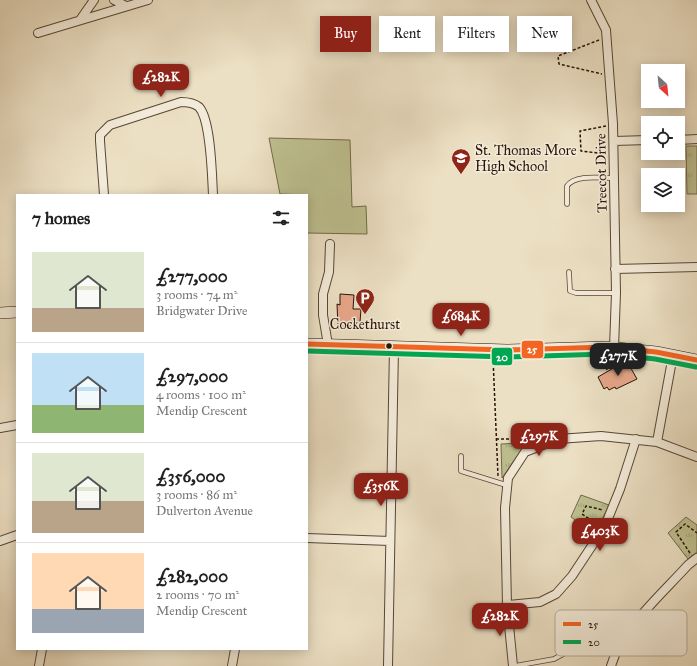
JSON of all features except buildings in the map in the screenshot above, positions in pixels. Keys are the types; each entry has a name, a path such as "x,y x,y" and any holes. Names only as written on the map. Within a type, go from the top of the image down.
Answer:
{"street":[{"path":"80,20 94,0"},
{"path":"114,0 126,6"},
{"path":"38,33 148,0"},
{"name":"Treecot Drive","path":"591,0 606,30 614,141 616,293 610,348"},
{"path":"104,194 100,141 104,129 110,125 181,102 188,102 198,107 203,113 208,133 213,194"},
{"path":"685,140 697,139"},
{"path":"614,141 641,140"},
{"path":"328,345 323,315 323,294 329,272 330,244"},
{"path":"615,269 697,267"},
{"path":"0,313 16,312"},
{"path":"308,344 492,350 610,348 673,355 697,360"},
{"path":"388,666 394,348"},
{"path":"657,442 673,355"},
{"path":"0,428 16,425"},
{"path":"514,666 507,605 506,485 508,478 525,452 558,439 601,436 657,442 697,458"},
{"path":"507,605 540,602 556,594 572,576 604,528 620,489 636,439"},
{"path":"0,541 16,535"},
{"path":"308,538 390,541"},
{"path":"647,610 696,559"},
{"path":"39,666 42,650"},
{"path":"232,666 235,650"},
{"path":"611,666 614,656"}],"lane":[{"path":"567,204 567,186 574,181 582,179 614,178"},
{"path":"570,272 570,291 576,294 616,293"},
{"path":"461,456 461,471 506,485"},
{"path":"514,666 554,659 560,656"}],"path":[{"path":"606,37 558,56 559,64 609,76"},
{"path":"613,124 580,131 581,151 614,156"},
{"path":"607,371 610,348"},
{"path":"492,350 498,480 506,485"},
{"path":"496,439 542,439"},
{"path":"604,528 582,514 586,506 611,512"},
{"path":"696,559 676,532 685,524 697,533"}],"green space":[{"path":"269,138 350,140 352,207 366,206 367,234 308,233 308,194 280,194"},
{"path":"686,146 697,146 697,194 687,194"},
{"path":"539,442 520,452 502,478 501,444"},
{"path":"581,495 609,505 595,534 571,517"},
{"path":"686,517 697,525 697,552 688,559 668,533"}],"transit line":[{"name":"25","path":"308,344 507,350 607,347 656,352 697,360"},
{"name":"20","path":"308,351 507,357 607,354 655,359 696,367"}],"place":[{"name":"St. Thomas More High School","path":"461,175"},
{"name":"Cockethurst","path":"365,315"}]}
